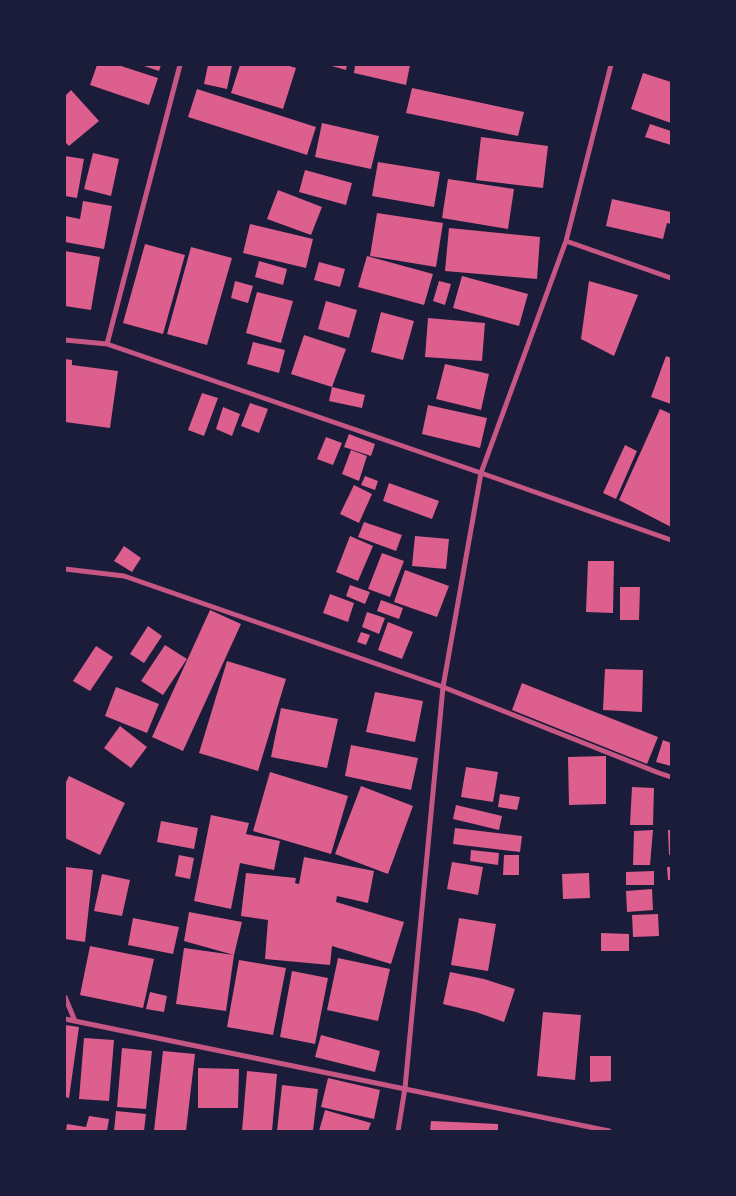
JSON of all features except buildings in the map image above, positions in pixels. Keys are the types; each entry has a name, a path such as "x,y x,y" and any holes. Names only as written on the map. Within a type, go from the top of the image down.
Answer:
{"street":[{"path":"107,344 180,65"},
{"path":"398,1131 405,1088 443,687 481,473 566,241 612,65"},
{"path":"566,241 671,278"},
{"path":"65,340 107,344 671,540"},
{"path":"65,569 124,576 443,687 659,774 671,777"},
{"path":"65,997 76,1021"},
{"path":"65,1019 609,1131"}]}
